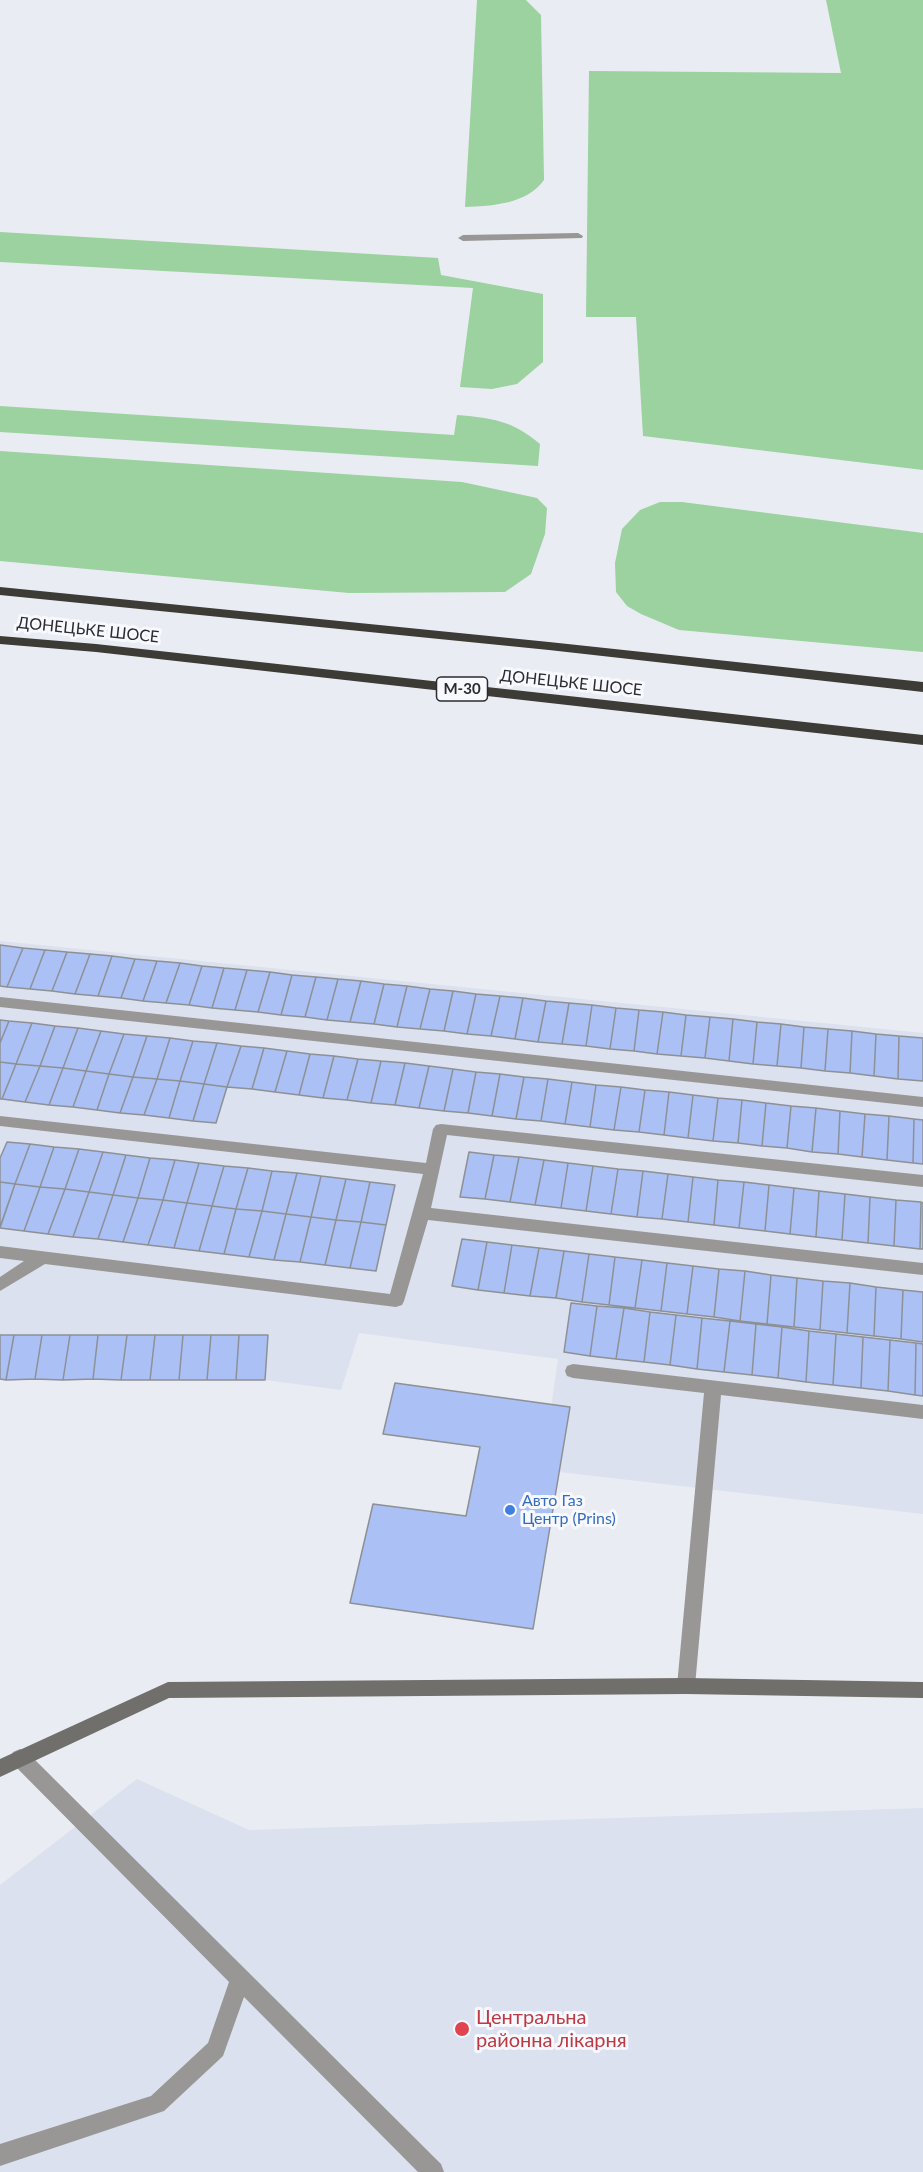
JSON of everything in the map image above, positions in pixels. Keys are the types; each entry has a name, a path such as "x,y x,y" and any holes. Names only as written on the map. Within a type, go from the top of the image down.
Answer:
{"highway":[{"name":"ДОНЕЦЬКЕ ШОСЕ","path":"0,591 549,646 923,687"},
{"name":"ДОНЕЦЬКЕ ШОСЕ","path":"0,640 108,649 923,740"}],"street":[{"path":"0,1768 168,1690 686,1686 923,1690"}],"lane":[{"path":"463,238 578,236"},
{"path":"0,1002 923,1102"},
{"path":"0,1121 430,1169"},
{"path":"0,1252 396,1301 422,1213 430,1169 441,1129 923,1181"},
{"path":"422,1213 923,1269"},
{"path":"0,1285 43,1257"},
{"path":"573,1371 923,1412"},
{"path":"686,1686 713,1387"},
{"path":"20,1758 433,2172"},
{"path":"0,2155 157,2104 216,2049 240,1979"}],"shaded area":[{"path":"0,941 923,1033 923,1514 542,1470 558,1359 359,1333 341,1390 265,1380 0,1379"},
{"name":"Центральна районна лікарня","path":"137,1779 249,1830 923,1808 923,2172 0,2172 0,1885"}],"green space":[{"path":"477,0 526,0 541,15 544,180 537,188 519,199 486,206 465,207"},
{"path":"826,0 923,0 923,470 643,436 636,317 586,317 589,71 841,73"},
{"path":"0,232 438,258 441,275 543,294 543,362 517,384 492,389 460,387 473,288 0,262"},
{"path":"0,406 454,435 457,415 469,416 501,422 530,436 540,444 538,466 0,432"},
{"path":"0,451 462,482 537,498 547,508 545,534 531,574 505,592 349,593 0,561"},
{"path":"660,502 682,502 923,533 923,652 679,630 641,614 627,606 616,592 615,563 622,529 640,510"}],"building":[{"path":"0,945 23,948 7,987 0,986"},
{"path":"23,948 45,950 30,989 7,987"},
{"path":"45,950 67,952 52,991 30,989"},
{"path":"67,952 90,954 75,994 52,991"},
{"path":"90,954 112,956 98,996 75,994"},
{"path":"112,956 135,959 121,998 98,996"},
{"path":"135,959 157,961 143,1001 121,998"},
{"path":"157,961 180,963 166,1003 143,1001"},
{"path":"180,963 202,966 189,1005 166,1003"},
{"path":"202,966 224,968 212,1008 189,1005"},
{"path":"224,968 247,970 235,1010 212,1008"},
{"path":"247,970 270,972 258,1012 235,1010"},
{"path":"270,972 292,975 281,1015 258,1012"},
{"path":"292,975 316,977 305,1017 281,1015"},
{"path":"316,977 338,979 327,1020 305,1017"},
{"path":"338,979 361,981 350,1022 327,1020"},
{"path":"361,981 384,984 374,1024 350,1022"},
{"path":"384,984 407,986 397,1027 374,1024"},
{"path":"407,986 430,989 420,1029 397,1027"},
{"path":"430,989 453,991 444,1031 420,1029"},
{"path":"453,991 476,994 467,1034 444,1031"},
{"path":"476,994 500,996 491,1036 467,1034"},
{"path":"500,996 523,998 515,1039 491,1036"},
{"path":"523,998 546,1001 538,1042 515,1039"},
{"path":"546,1001 569,1003 562,1044 538,1042"},
{"path":"569,1003 592,1005 586,1046 562,1044"},
{"path":"592,1005 616,1008 610,1049 586,1046"},
{"path":"616,1008 639,1010 634,1051 610,1049"},
{"path":"639,1010 663,1012 657,1054 634,1051"},
{"path":"663,1012 686,1015 681,1056 657,1054"},
{"path":"686,1015 710,1017 705,1058 681,1056"},
{"path":"710,1017 733,1019 729,1061 705,1058"},
{"path":"733,1019 757,1022 753,1064 729,1061"},
{"path":"0,1020 9,1021 0,1043"},
{"path":"9,1021 32,1023 16,1064 0,1062 0,1043"},
{"path":"757,1022 781,1024 777,1066 753,1064"},
{"path":"32,1023 55,1026 40,1066 16,1064"},
{"path":"781,1024 804,1027 801,1068 777,1066"},
{"path":"55,1026 78,1028 63,1068 40,1066"},
{"path":"804,1027 828,1029 825,1071 801,1068"},
{"path":"78,1028 101,1031 86,1071 63,1068"},
{"path":"828,1029 852,1031 850,1073 825,1071"},
{"path":"101,1031 124,1034 109,1074 86,1071"},
{"path":"852,1031 876,1034 874,1076 850,1073"},
{"path":"124,1034 147,1036 133,1077 109,1074"},
{"path":"876,1034 899,1036 898,1079 874,1076"},
{"path":"147,1036 170,1038 157,1079 133,1077"},
{"path":"899,1036 923,1038 923,1081 898,1079"},
{"path":"170,1038 193,1041 180,1081 157,1079"},
{"path":"193,1041 217,1043 204,1084 180,1081"},
{"path":"217,1043 241,1046 227,1087 204,1084"},
{"path":"241,1046 264,1048 252,1089 227,1087"},
{"path":"264,1048 287,1051 275,1092 252,1089"},
{"path":"287,1051 310,1054 299,1095 275,1092"},
{"path":"310,1054 334,1056 323,1098 299,1095"},
{"path":"334,1056 358,1059 347,1100 323,1098"},
{"path":"358,1059 381,1061 371,1103 347,1100"},
{"path":"381,1061 405,1063 395,1105 371,1103"},
{"path":"0,1062 16,1064 2,1099 0,1099"},
{"path":"405,1063 429,1066 419,1108 395,1105"},
{"path":"16,1064 40,1066 25,1102 2,1099"},
{"path":"40,1066 63,1068 49,1105 25,1102"},
{"path":"429,1066 453,1069 444,1111 419,1108"},
{"path":"63,1068 86,1071 73,1107 49,1105"},
{"path":"453,1069 476,1072 468,1113 444,1111"},
{"path":"86,1071 109,1074 97,1110 73,1107"},
{"path":"476,1072 500,1074 492,1116 468,1113"},
{"path":"109,1074 133,1077 120,1113 97,1110"},
{"path":"500,1074 524,1077 516,1119 492,1116"},
{"path":"133,1077 157,1079 144,1115 120,1113"},
{"path":"524,1077 548,1079 541,1121 516,1119"},
{"path":"157,1079 180,1081 169,1118 144,1115"},
{"path":"548,1079 572,1082 565,1124 541,1121"},
{"path":"180,1081 204,1084 193,1121 169,1118"},
{"path":"572,1082 596,1085 590,1127 565,1124"},
{"path":"204,1084 227,1087 216,1123 193,1121"},
{"path":"596,1085 621,1087 614,1130 590,1127"},
{"path":"621,1087 645,1090 639,1132 614,1130"},
{"path":"645,1090 669,1092 664,1135 639,1132"},
{"path":"669,1092 693,1095 688,1138 664,1135"},
{"path":"693,1095 718,1098 713,1141 688,1138"},
{"path":"718,1098 742,1100 738,1143 713,1141"},
{"path":"742,1100 766,1103 762,1146 738,1143"},
{"path":"766,1103 791,1106 787,1148 762,1146"},
{"path":"791,1106 816,1108 812,1152 787,1148"},
{"path":"816,1108 840,1111 838,1154 812,1152"},
{"path":"840,1111 865,1114 862,1157 838,1154"},
{"path":"865,1114 889,1116 887,1160 862,1157"},
{"path":"889,1116 914,1119 913,1163 887,1160"},
{"path":"914,1119 923,1120 923,1164 913,1163"},
{"path":"7,1142 30,1144 15,1184 0,1182 0,1158"},
{"path":"30,1144 54,1147 40,1187 15,1184"},
{"path":"54,1147 79,1149 65,1189 40,1187"},
{"path":"79,1149 103,1152 89,1192 65,1189"},
{"path":"103,1152 126,1155 113,1195 89,1192"},
{"path":"469,1152 494,1155 485,1199 460,1197"},
{"path":"126,1155 150,1158 138,1198 113,1195"},
{"path":"494,1155 519,1157 510,1202 485,1199"},
{"path":"519,1157 544,1160 535,1205 510,1202"},
{"path":"150,1158 175,1160 163,1200 138,1198"},
{"path":"175,1160 199,1163 187,1203 163,1200"},
{"path":"544,1160 568,1163 561,1208 535,1205"},
{"path":"199,1163 224,1166 212,1206 187,1203"},
{"path":"568,1163 593,1166 586,1211 561,1208"},
{"path":"224,1166 248,1168 236,1209 212,1206"},
{"path":"593,1166 618,1169 611,1214 586,1211"},
{"path":"248,1168 272,1171 262,1211 236,1209"},
{"path":"618,1169 643,1171 637,1217 611,1214"},
{"path":"272,1171 297,1173 286,1214 262,1211"},
{"path":"643,1171 668,1174 662,1219 637,1217"},
{"path":"297,1173 321,1176 311,1217 286,1214"},
{"path":"668,1174 693,1177 688,1222 662,1219"},
{"path":"321,1176 346,1179 336,1220 311,1217"},
{"path":"693,1177 718,1180 714,1225 688,1222"},
{"path":"346,1179 370,1182 361,1222 336,1220"},
{"path":"718,1180 744,1182 739,1228 714,1225"},
{"path":"0,1182 15,1184 0,1227"},
{"path":"370,1182 395,1185 386,1225 361,1222"},
{"path":"744,1182 769,1185 765,1231 739,1228"},
{"path":"15,1184 40,1187 24,1231 0,1228"},
{"path":"769,1185 794,1188 790,1234 765,1231"},
{"path":"40,1187 65,1189 48,1234 24,1231"},
{"path":"794,1188 819,1191 816,1237 790,1234"},
{"path":"65,1189 89,1192 73,1237 48,1234"},
{"path":"819,1191 845,1194 842,1240 816,1237"},
{"path":"89,1192 113,1195 98,1239 73,1237"},
{"path":"845,1194 870,1197 868,1243 842,1240"},
{"path":"113,1195 138,1198 123,1242 98,1239"},
{"path":"870,1197 896,1200 894,1246 868,1243"},
{"path":"138,1198 163,1200 148,1245 123,1242"},
{"path":"163,1200 187,1203 174,1248 148,1245"},
{"path":"896,1200 921,1202 920,1249 894,1246"},
{"path":"921,1202 923,1203 923,1249 920,1249"},
{"path":"187,1203 212,1206 199,1251 174,1248"},
{"path":"212,1206 236,1209 224,1254 199,1251"},
{"path":"236,1209 262,1211 249,1257 224,1254"},
{"path":"262,1211 286,1214 274,1260 249,1257"},
{"path":"286,1214 311,1217 300,1262 274,1260"},
{"path":"311,1217 336,1220 325,1265 300,1262"},
{"path":"336,1220 361,1222 350,1268 325,1265"},
{"path":"361,1222 386,1225 376,1271 350,1268"},
{"path":"462,1239 487,1242 478,1290 452,1286"},
{"path":"487,1242 512,1245 504,1293 478,1290"},
{"path":"512,1245 539,1248 530,1296 504,1293"},
{"path":"539,1248 564,1251 556,1298 530,1296"},
{"path":"564,1251 589,1254 582,1302 556,1298"},
{"path":"589,1254 615,1257 609,1305 582,1302"},
{"path":"615,1257 642,1260 635,1308 609,1305"},
{"path":"642,1260 667,1263 661,1311 635,1308"},
{"path":"667,1263 693,1266 687,1314 661,1311"},
{"path":"693,1266 719,1269 714,1317 687,1314"},
{"path":"719,1269 745,1271 740,1321 714,1317"},
{"path":"745,1271 771,1275 767,1324 740,1321"},
{"path":"771,1275 797,1278 794,1327 767,1324"},
{"path":"797,1278 823,1281 820,1330 794,1327"},
{"path":"823,1281 850,1283 847,1333 820,1330"},
{"path":"850,1283 876,1287 874,1336 847,1333"},
{"path":"876,1287 903,1290 901,1339 874,1336"},
{"path":"903,1290 923,1292 923,1342 901,1339"},
{"path":"571,1303 597,1306 590,1356 564,1352"},
{"path":"597,1306 624,1308 616,1359 590,1356"},
{"path":"624,1308 650,1312 644,1362 616,1359"},
{"path":"650,1312 676,1315 670,1365 644,1362"},
{"path":"676,1315 702,1318 697,1369 670,1365"},
{"path":"702,1318 730,1321 724,1372 697,1369"},
{"path":"730,1321 756,1324 752,1375 724,1372"},
{"path":"756,1324 782,1327 778,1378 752,1375"},
{"path":"782,1327 809,1331 806,1382 778,1378"},
{"path":"809,1331 836,1334 833,1385 806,1382"},
{"path":"836,1334 863,1337 861,1388 833,1385"},
{"path":"0,1335 14,1335 6,1380 0,1379"},
{"path":"14,1335 42,1335 35,1379 6,1380"},
{"path":"42,1335 70,1335 63,1380 35,1379"},
{"path":"70,1335 98,1335 93,1379 63,1380"},
{"path":"98,1335 127,1335 121,1380 93,1379"},
{"path":"127,1335 155,1335 150,1380 121,1380"},
{"path":"155,1335 183,1335 179,1380 150,1380"},
{"path":"183,1335 211,1335 207,1380 179,1380"},
{"path":"211,1335 239,1335 236,1380 207,1380"},
{"path":"239,1335 268,1335 265,1380 236,1380"},
{"path":"863,1337 890,1340 888,1391 861,1388"},
{"path":"890,1340 916,1343 915,1395 888,1391"},
{"path":"916,1343 923,1344 923,1396 915,1395"},
{"name":"Авто Газ Центр (Prins)","path":"395,1383 570,1407 533,1629 350,1603 373,1504 466,1516 480,1447 383,1434"}],"place":[{"name":"Авто Газ Центр (Prins)","path":"510,1510"},
{"name":"Центральна районна лікарня","path":"462,2029"}]}
